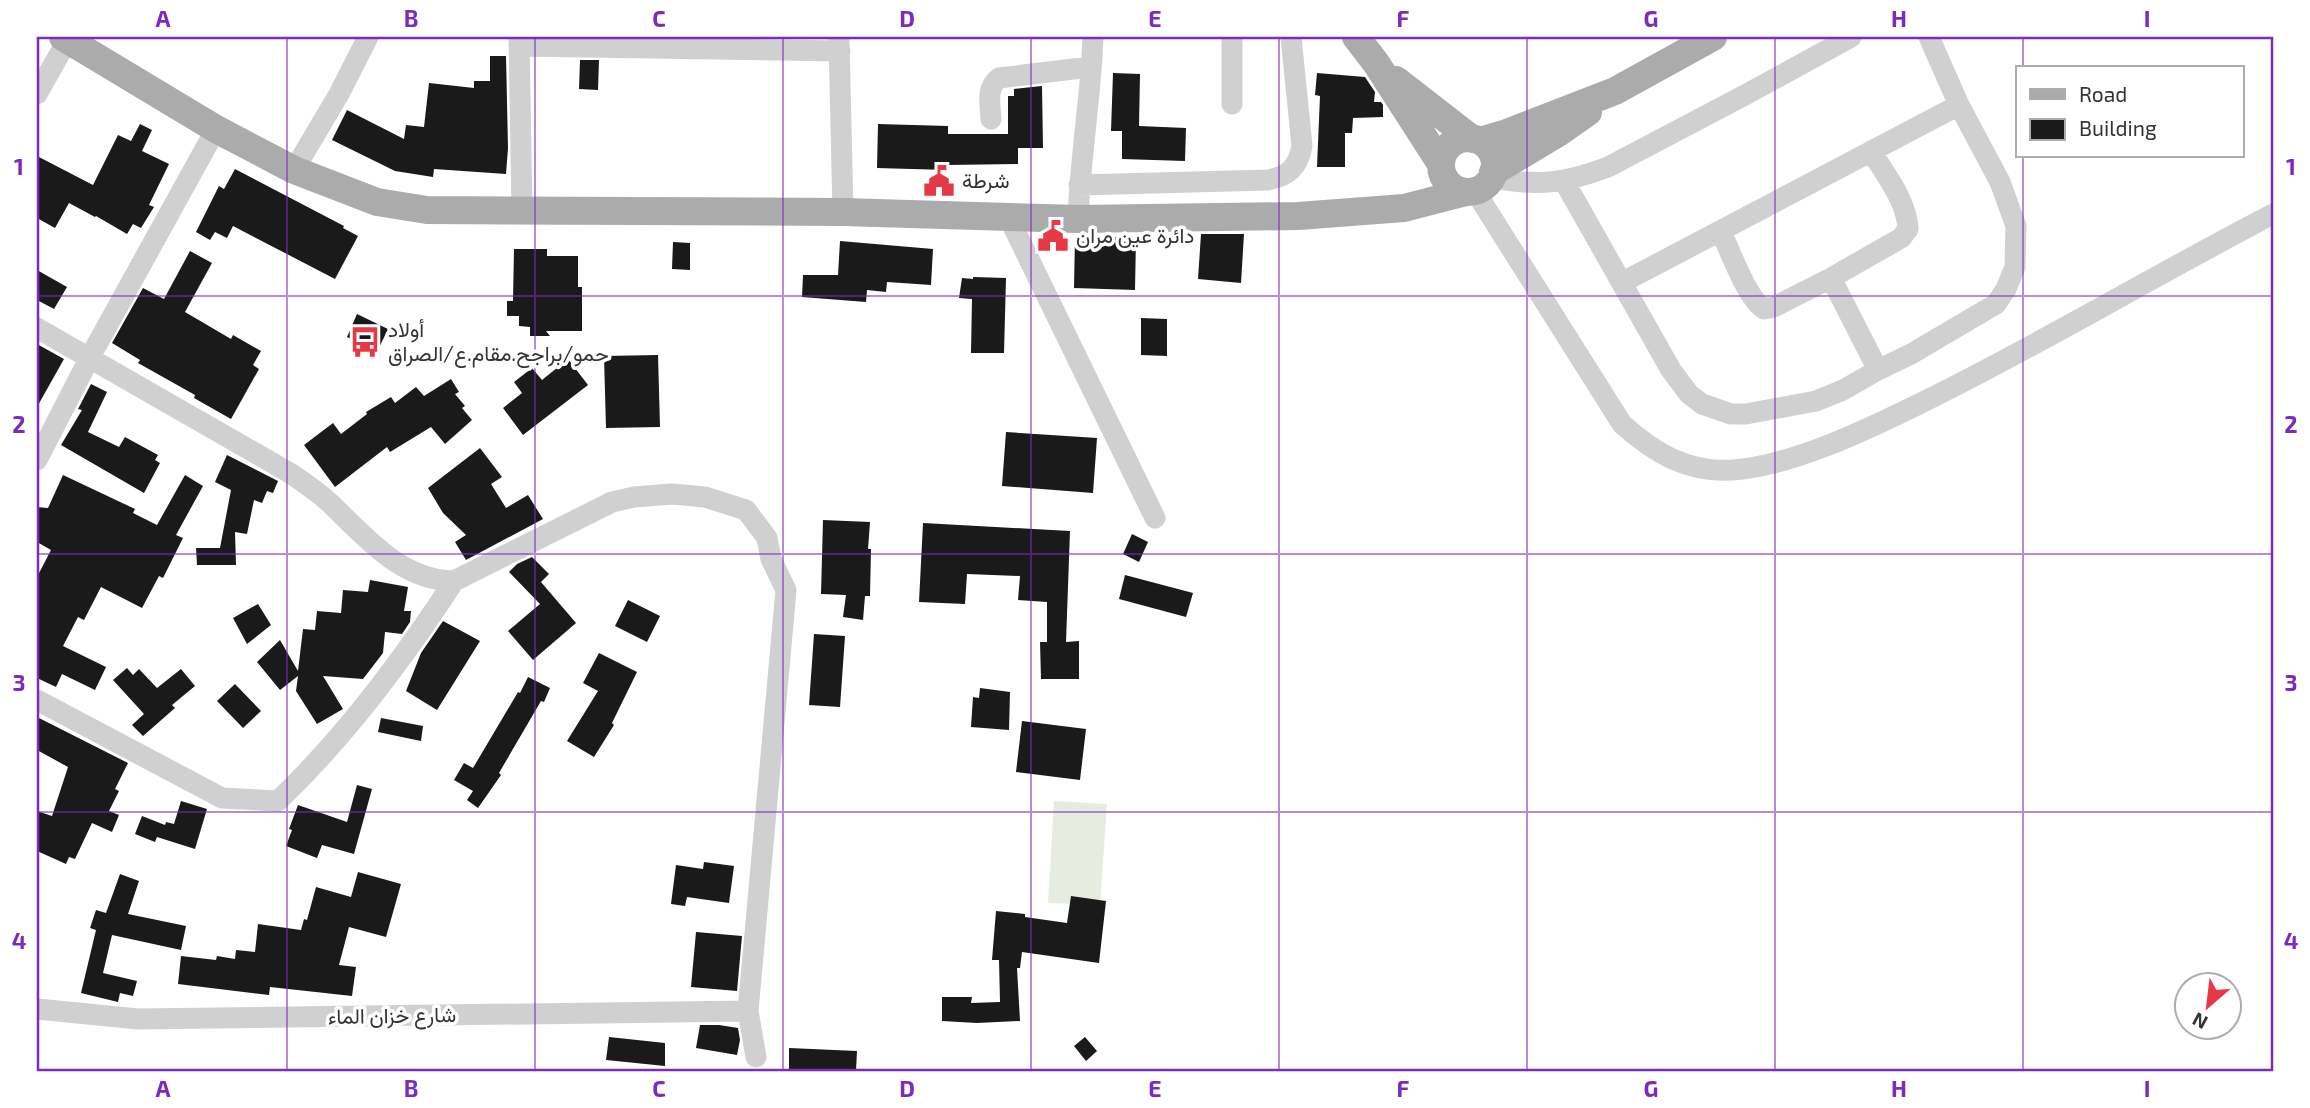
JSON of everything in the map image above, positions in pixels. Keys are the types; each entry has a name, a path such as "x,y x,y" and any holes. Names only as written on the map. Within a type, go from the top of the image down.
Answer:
{"main road":[{"path":"1356,37 1376,62 1441,166 1448,183 1456,189 1481,183"},
{"path":"1383,211 1413,191 1441,166 1445,151 1457,141 1504,134 1615,91 1713,37"},
{"path":"66,38 216,129 295,170 377,202 427,210 842,212 1078,219 1298,216 1383,211 1425,204 1481,183 1559,133 1615,91"},
{"path":"1376,62 1422,102 1490,151 1493,158 1481,183"}],"street":[{"path":"295,170 368,37"},
{"path":"1078,219 1093,37"},
{"path":"1232,37 1233,104"},
{"path":"1079,185 1268,180 1283,177 1300,159 1302,146 1291,37"},
{"path":"1481,183 1564,181 1608,167 1851,37"},
{"path":"1564,181 1679,383 1702,404 1731,414 1746,414 1816,401 1843,390 1911,354 1996,304 2015,267 2016,226 2000,182 1959,105 1929,37"},
{"path":"37,94 66,38"},
{"path":"522,212 519,41 840,44 842,212"},
{"path":"991,119 990,91 999,78 1090,67"},
{"path":"1623,282 1959,105"},
{"path":"37,460 216,129"},
{"path":"1721,232 1749,290 1764,309 1774,307 1831,278 1901,238 1908,229 1908,221 1895,189 1871,151"},
{"path":"1481,183 1622,424 1645,445 1671,460 1701,468 1731,470 1803,453 1861,432 1978,375 2273,214"},
{"path":"1009,216 1155,518"},
{"path":"1831,278 1878,370"},
{"path":"37,328 290,472 315,490 376,549 403,567 435,581 454,582"},
{"path":"37,700 222,798 278,801 300,780 411,647 454,582 612,502 671,494 705,497 746,510 767,538 771,559 786,590 748,1011 756,1057"},
{"name":"شارع خزان الماء","path":"37,1009 138,1019 748,1011"}],"shaded area":[{"path":"1054,801 1107,804 1100,905 1048,903"}],"building":[{"path":"490,56 506,56 506,174 434,169 433,177 395,171 332,140 347,110 404,139 406,125 424,127 429,83 474,88 474,81 490,81"},
{"path":"580,60 599,60 598,90 579,89"},
{"path":"1113,73 1140,74 1139,126 1186,128 1185,161 1122,159 1122,131 1111,131"},
{"path":"1317,73 1365,77 1375,92 1374,102 1381,102 1383,105 1383,117 1353,118 1352,133 1345,133 1345,167 1317,167 1320,96 1315,95"},
{"path":"1042,86 1043,148 1018,148 1018,164 947,165 947,170 877,168 878,124 948,126 948,134 1008,134 1008,96 1014,96 1014,89"},
{"path":"140,124 152,130 142,151 169,164 149,205 154,207 141,228 133,224 127,234 69,203 55,228 37,218 37,156 93,185 118,135 131,141"},
{"path":"235,169 358,236 335,279 233,226 227,238 215,232 210,240 196,232 219,186 224,189"},
{"path":"1201,234 1244,234 1241,283 1198,279"},
{"path":"1075,236 1136,238 1135,290 1074,288"},
{"path":"840,241 933,249 931,285 887,282 886,292 867,290 866,302 802,297 803,275 838,275"},
{"path":"673,242 690,243 690,270 672,269"},
{"path":"514,249 547,249 547,256 578,256 578,287 582,287 582,331 546,331 550,336 530,336 530,327 519,326 519,316 507,316 507,301 513,301"},
{"path":"190,251 212,263 185,312 231,339 233,335 261,351 253,365 259,369 231,419 138,363 140,360 112,343 143,288 164,299"},
{"path":"37,270 67,287 54,309 37,300"},
{"path":"962,278 1006,278 1004,353 971,353 972,299 959,298"},
{"path":"357,314 388,329 377,352 347,337"},
{"path":"1141,318 1167,319 1167,356 1141,355"},
{"path":"37,344 64,359 37,407"},
{"path":"658,355 660,427 606,428 604,356"},
{"path":"568,359 588,385 523,435 503,408 522,393 514,382 532,368 542,380"},
{"path":"451,379 459,392 455,394 465,406 462,408 472,420 445,444 431,427 390,452 387,447 335,487 304,445 333,423 341,434 367,414 366,412 391,397 395,403 416,387 424,396"},
{"path":"91,384 107,392 88,432 119,447 125,437 158,455 155,460 160,463 144,493 61,445 82,410 78,409"},
{"path":"1006,432 1097,438 1093,493 1002,486"},
{"path":"480,448 502,477 491,484 506,508 528,495 543,519 466,560 455,542 466,535 443,513 428,488"},
{"path":"227,455 278,481 273,493 267,491 262,503 254,500 247,534 235,532 236,565 197,565 196,548 220,548 231,490 215,482"},
{"path":"63,475 135,509 133,513 157,525 185,475 203,486 176,535 183,538 163,578 159,576 142,608 101,587 84,620 78,617 63,646 106,667 95,690 62,674 56,687 37,678 37,577 51,550 37,542 37,507 48,508"},
{"path":"823,520 870,522 870,596 865,596 863,620 843,617 846,595 821,594"},
{"path":"923,523 1070,531 1066,642 1079,641 1079,679 1041,679 1040,642 1047,642 1047,602 1018,600 1020,576 967,574 965,604 919,602"},
{"path":"1132,534 1148,542 1139,562 1123,554"},
{"path":"532,557 549,574 541,582 576,623 533,660 508,631 540,604 509,572 517,564"},
{"path":"1125,575 1193,593 1186,617 1119,599"},
{"path":"370,580 408,587 404,611 411,611 410,622 402,634 385,632 383,653 363,679 323,676 343,709 317,724 296,691 298,676 280,690 257,662 280,640 298,671 303,629 315,630 317,611 341,613 343,590 368,592"},
{"path":"628,600 660,616 647,642 615,626"},
{"path":"258,604 271,625 247,644 233,618"},
{"path":"443,621 480,641 437,710 406,691 421,653"},
{"path":"814,634 845,636 840,707 809,705"},
{"path":"599,653 637,672 612,723 614,725 594,757 567,741 598,691 583,683"},
{"path":"127,668 133,675 139,669 157,688 181,669 195,686 172,705 175,708 143,736 132,725 144,714 113,680"},
{"path":"528,677 550,688 499,773 501,775 478,808 467,800 473,791 454,780 464,763 473,768"},
{"path":"235,684 261,711 243,728 217,701"},
{"path":"980,688 1010,692 1009,730 971,727 973,697 979,698"},
{"path":"37,717 128,763 115,789 119,791 109,811 119,815 112,832 92,823 75,859 69,857 66,864 37,851 37,811 52,816 68,767 37,750"},
{"path":"381,718 423,726 421,741 378,732"},
{"path":"1022,721 1086,729 1080,780 1016,772"},
{"path":"357,785 372,789 354,854 322,845 317,858 286,846 298,805 347,822"},
{"path":"181,801 207,809 195,849 157,837 155,842 135,834 142,816 165,825 166,822 174,824"},
{"path":"704,862 734,866 729,903 687,897 685,906 671,904 676,865 703,869"},
{"path":"358,872 401,884 386,937 349,927 339,965 356,967 352,996 270,987 269,995 178,984 181,956 235,959 236,950 255,952 258,924 301,930 304,919 307,920 316,887 351,897"},
{"path":"120,874 139,881 128,914 186,926 181,950 112,935 103,973 137,981 133,996 120,993 118,1002 81,993 96,930 90,928 96,910 106,913"},
{"path":"1071,896 1106,901 1099,963 1022,952 1020,968 1017,968 1020,1021 942,1021 942,997 972,997 971,1003 1000,1002 999,960 992,960 996,911 1067,923"},
{"path":"696,932 742,936 737,991 691,987"},
{"path":"700,1025 738,1028 740,1040 737,1055 696,1048"},
{"path":"609,1037 665,1043 665,1066 606,1060"},
{"path":"1085,1037 1097,1051 1086,1061 1074,1046"},
{"path":"789,1048 857,1051 856,1071 789,1071"}],"place":[{"name":"شرطة","path":"939,181"},
{"name":"دائرة عين مران","path":"1053,236"},
{"name":"أولاد حمو/براجح.مقام.ع/الصراق","path":"365,342"}]}
